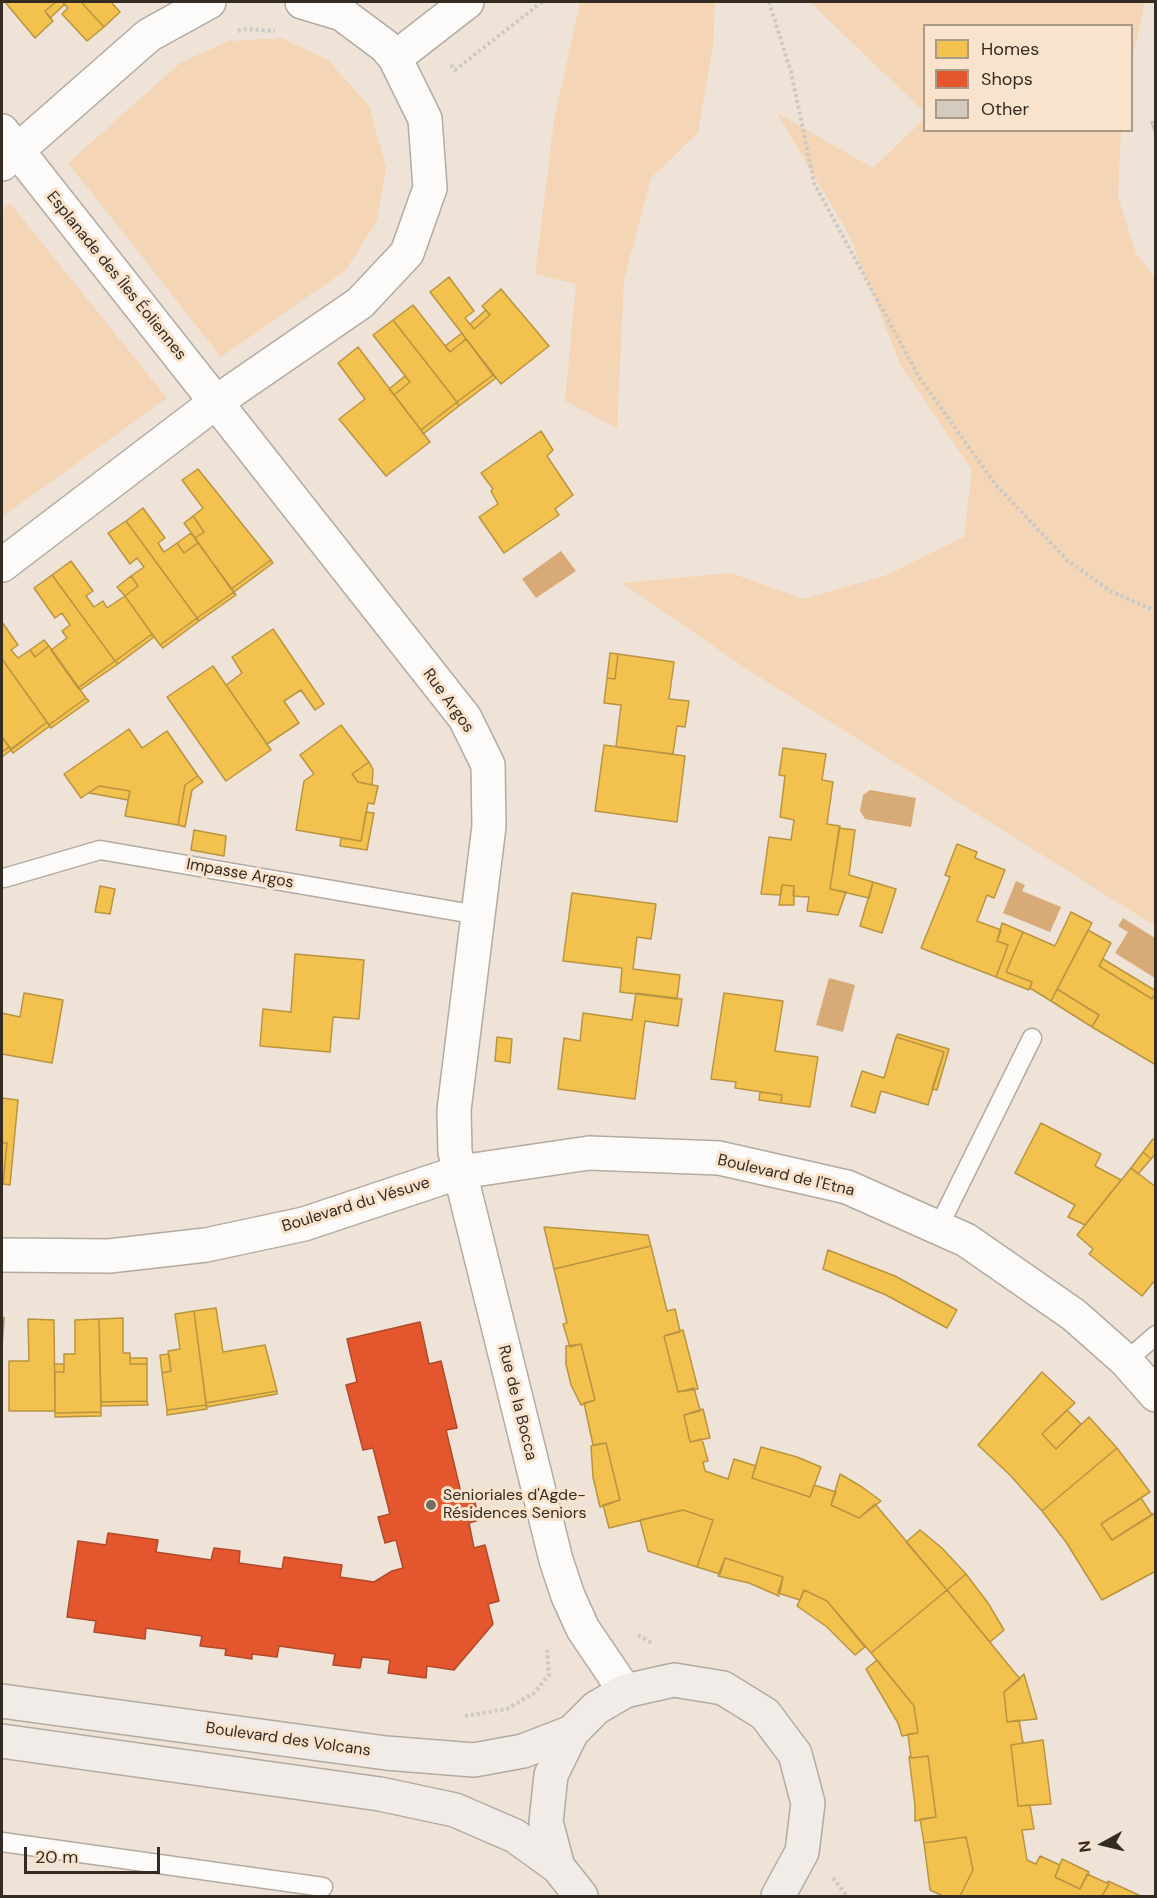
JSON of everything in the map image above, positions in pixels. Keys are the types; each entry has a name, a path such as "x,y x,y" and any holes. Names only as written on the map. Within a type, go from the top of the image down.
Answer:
{"street":[{"name":"Esplanade des Îles Éoliennes","path":"209,2 149,36 6,149 216,402"},
{"path":"2,565 216,402 360,303 407,253 430,188 425,119 394,58 385,46 342,14 302,2"},
{"path":"394,58 466,2"},
{"name":"Rue Argos","path":"216,402 465,718 488,765 489,826 454,1110 454,1152 460,1172"},
{"name":"Boulevard de l'Etna","path":"460,1172 589,1153 719,1158 847,1187 966,1240 1074,1315 1126,1361 1155,1395"},
{"name":"Boulevard du Vésuve","path":"2,1255 108,1256 206,1245 304,1224 460,1172"},
{"name":"Rue de la Bocca","path":"460,1172 556,1560 568,1596 583,1629 625,1691"},
{"path":"558,1867 546,1821 551,1775 572,1732 596,1708 625,1691 674,1680 723,1688 765,1714 795,1754 808,1803 802,1852 779,1896"},
{"name":"Boulevard des Volcans","path":"2,1701 386,1753 474,1760 523,1751 572,1732"},
{"path":"2,1741 380,1794 455,1810 515,1836 558,1867 581,1896"}],"lane":[{"name":"Impasse Argos","path":"4,878 100,850 478,915"},
{"path":"938,1227 1032,1038"},
{"path":"1126,1361 1155,1335"},
{"path":"2,1842 323,1887"}],"path":[{"path":"769,2 791,72 814,183 919,377 995,484 1067,560 1112,592 1155,611"},
{"path":"235,33 246,29 281,32"},
{"path":"459,1718 507,1709 534,1693 549,1675 547,1650 583,1629"},
{"path":"632,1631 659,1647"},
{"path":"828,1872 847,1896"}],"shaded area":[{"path":"580,2 715,2 713,44 698,133 651,178 624,280 617,428 565,401 576,284 535,274 554,120"},
{"path":"810,2 1145,2 1133,56 1133,24 923,24 923,111"},
{"path":"281,38 328,60 369,106 386,168 377,221 346,270 221,357 68,163 180,63 229,41"},
{"path":"777,113 873,168 923,120 923,132 1121,132 1118,197 1136,253 1156,279 1155,926 748,670 622,583 731,573 803,599 884,576 964,537 972,470 900,364 850,237"},
{"path":"10,203 167,398 2,517 2,211"},
{"path":"561,551 576,571 536,598 522,579"},
{"path":"870,790 916,798 911,827 865,819 860,811 863,795"},
{"path":"1016,881 1025,885 1022,891 1061,907 1050,932 1003,913"},
{"path":"1123,918 1155,938 1155,978 1115,953 1128,932 1118,926"},
{"path":"829,978 855,985 843,1032 816,1025"}],"building: Homes":[{"path":"5,2 56,2 45,11 53,21 35,38"},
{"path":"56,2 65,4 50,18 45,11"},
{"path":"62,2 81,2 104,27 87,41 62,14 68,8"},
{"path":"81,2 111,2 120,12 104,27"},
{"path":"449,277 474,311 465,318 474,329 490,315 482,306 501,289 549,346 501,384 430,292"},
{"path":"413,305 450,352 466,339 493,375 457,402 393,320"},
{"path":"486,310 490,315 474,329 470,324"},
{"path":"393,320 457,402 421,430 394,395 410,382 373,335"},
{"path":"462,333 466,339 450,352 445,346"},
{"path":"358,347 430,442 386,476 339,419 365,399 338,363"},
{"path":"493,375 496,378 459,406 457,402"},
{"path":"405,376 410,382 394,395 389,389"},
{"path":"457,402 459,406 423,434 421,430"},
{"path":"541,431 553,450 547,456 573,495 555,509 559,515 504,553 479,517 498,504 491,491 493,489 481,473"},
{"path":"198,469 271,560 231,589 195,538 204,532 193,516 203,508 182,480"},
{"path":"143,508 165,538 158,543 164,552 177,543 184,553 198,543 234,592 197,618 126,521"},
{"path":"193,516 204,532 195,538 184,523"},
{"path":"126,521 197,618 160,645 125,596 138,586 131,576 144,567 137,558 130,564 108,533"},
{"path":"191,533 198,543 184,553 177,543"},
{"path":"271,560 273,563 234,592 231,589"},
{"path":"71,561 93,591 86,596 94,607 103,601 107,608 125,596 152,634 115,661 52,575"},
{"path":"52,575 115,661 78,688 51,650 67,638 62,631 70,625 62,613 55,618 34,588"},
{"path":"131,576 138,586 125,596 117,587"},
{"path":"234,592 236,595 199,621 197,618"},
{"path":"197,618 199,621 163,648 160,645"},
{"path":"2,622 18,645 11,650 18,658 30,650 35,657 49,646 86,698 49,725 2,659"},
{"path":"273,629 324,704 315,710 301,690 284,701 299,723 267,744 226,685 242,673 232,657"},
{"path":"152,634 154,637 118,664 115,661"},
{"path":"44,640 49,646 35,657 30,650"},
{"path":"610,653 618,654 615,679 607,678"},
{"path":"618,654 674,662 669,699 689,701 685,727 677,726 673,754 616,747 621,705 604,703 607,678 615,679"},
{"path":"2,659 47,722 11,749 2,737"},
{"path":"115,661 118,664 80,690 78,688"},
{"path":"213,666 271,750 226,781 167,697"},
{"path":"86,698 89,701 51,728 49,725"},
{"path":"47,722 50,726 13,753 11,750"},
{"path":"341,725 369,762 352,774 358,782 378,786 374,804 368,803 361,841 296,830 304,781 314,774 300,755"},
{"path":"129,729 142,748 167,731 198,776 185,785 178,825 125,816 130,791 99,786 81,798 64,774"},
{"path":"2,737 9,747 2,752"},
{"path":"604,745 685,756 677,822 595,811"},
{"path":"9,747 11,750 2,757 2,752"},
{"path":"783,748 826,754 822,780 833,782 827,824 840,826 830,889 846,892 838,915 807,911 809,897 793,896 794,886 782,885 781,895 761,894 769,837 791,840 794,820 780,817 785,776 779,775"},
{"path":"369,762 373,769 372,785 358,782 352,774"},
{"path":"198,776 203,782 192,790 185,827 178,825 185,785"},
{"path":"99,786 130,791 128,800 89,793"},
{"path":"366,812 374,813 367,850 340,846 341,838 361,841"},
{"path":"839,828 855,830 849,875 873,882 869,898 830,889"},
{"path":"194,830 226,836 224,856 191,850"},
{"path":"957,844 977,852 975,858 1005,870 994,898 987,895 977,921 1001,930 997,941 1008,945 996,977 921,948 950,877 945,875"},
{"path":"873,882 896,889 882,933 860,926"},
{"path":"782,885 794,886 794,905 779,905"},
{"path":"100,886 115,889 110,914 95,912"},
{"path":"572,893 656,904 651,939 637,937 633,969 680,975 677,999 620,992 622,968 563,961"},
{"path":"1071,912 1092,923 1051,1001 1030,988 1032,982 1006,972 1023,932 1055,946"},
{"path":"1002,923 1023,932 1006,972 1032,982 1029,990 996,977 1008,945 997,941"},
{"path":"1088,930 1111,943 1099,966 1152,999 1156,993 1156,1065 1092,1027 1099,1015 1057,989"},
{"path":"295,954 364,960 359,1019 333,1017 330,1052 260,1046 263,1009 291,1012"},
{"path":"1103,959 1156,991 1152,999 1099,966"},
{"path":"1057,989 1099,1015 1092,1027 1051,1001"},
{"path":"24,993 63,1000 52,1063 2,1054 2,1013 20,1017"},
{"path":"636,993 682,999 678,1026 645,1021 635,1099 558,1089 564,1038 580,1041 583,1013 632,1020"},
{"path":"724,993 783,1001 775,1051 818,1057 810,1107 781,1103 782,1095 735,1088 736,1082 711,1079"},
{"path":"898,1034 949,1049 937,1090 932,1089 944,1052 896,1037"},
{"path":"497,1037 512,1039 510,1063 495,1061"},
{"path":"896,1037 944,1052 928,1105 881,1091 875,1113 851,1106 862,1071 884,1078"},
{"path":"760,1092 782,1095 781,1103 759,1100"},
{"path":"2,1098 18,1100 10,1185 3,1184 7,1143 2,1143"},
{"path":"1041,1123 1101,1154 1095,1166 1121,1180 1085,1225 1068,1217 1075,1205 1015,1173"},
{"path":"1153,1139 1156,1141 1156,1153 1151,1159 1143,1152"},
{"path":"2,1143 7,1143 3,1184 2,1184"},
{"path":"1143,1152 1151,1159 1138,1174 1131,1168"},
{"path":"1131,1168 1156,1187 1156,1279 1142,1296 1089,1254 1093,1249 1077,1235"},
{"path":"544,1227 648,1235 651,1246 554,1269"},
{"path":"651,1246 667,1311 675,1309 680,1331 664,1336 678,1392 694,1388 700,1410 684,1415 690,1442 702,1439 708,1461 703,1462 705,1471 728,1479 734,1459 756,1466 752,1478 810,1497 814,1485 836,1492 831,1505 859,1518 875,1504 947,1590 871,1653 827,1601 804,1590 800,1600 778,1593 783,1577 725,1558 720,1574 697,1567 713,1520 683,1510 609,1528 603,1505 620,1500 606,1443 593,1445 584,1403 595,1400 581,1344 570,1347 563,1324 567,1323 554,1269"},
{"path":"828,1250 895,1276 957,1310 947,1328 886,1295 823,1269"},
{"path":"216,1308 223,1352 265,1345 277,1391 206,1403 194,1311"},
{"path":"194,1311 206,1405 167,1410 162,1373 171,1371 168,1351 180,1349 175,1314"},
{"path":"2,1317 4,1318 2,1347"},
{"path":"123,1318 123,1353 130,1353 130,1364 147,1364 147,1401 101,1402 99,1319"},
{"path":"28,1319 54,1320 55,1411 9,1411 9,1361 29,1361"},
{"path":"99,1319 101,1412 55,1413 55,1372 64,1372 64,1354 75,1354 75,1320"},
{"path":"683,1330 698,1389 678,1392 664,1336"},
{"path":"581,1344 595,1400 581,1405 571,1385 566,1364 566,1346"},
{"path":"169,1354 171,1371 162,1373 160,1355"},
{"path":"130,1358 147,1358 147,1364 130,1364"},
{"path":"54,1364 64,1364 64,1372 55,1372"},
{"path":"1042,1372 1075,1403 1042,1434 1056,1449 1089,1417 1117,1448 1042,1511 1010,1475 978,1445"},
{"path":"277,1391 277,1394 207,1407 206,1403"},
{"path":"147,1401 148,1405 101,1406 101,1402"},
{"path":"206,1405 207,1409 167,1415 167,1410"},
{"path":"703,1409 710,1438 690,1442 684,1415"},
{"path":"1067,1410 1081,1424 1056,1449 1042,1434"},
{"path":"101,1412 101,1416 55,1417 55,1413"},
{"path":"606,1443 620,1500 600,1507 593,1477 591,1446"},
{"path":"761,1447 797,1457 821,1467 810,1497 752,1478"},
{"path":"1117,1448 1150,1492 1101,1524 1112,1540 1156,1512 1156,1571 1102,1600 1066,1542 1042,1511"},
{"path":"840,1474 881,1501 859,1518 831,1505"},
{"path":"1141,1498 1152,1515 1112,1540 1101,1524"},
{"path":"683,1510 713,1520 697,1567 648,1551 640,1520"},
{"path":"920,1530 942,1548 966,1574 947,1590 906,1542"},
{"path":"725,1558 783,1577 779,1596 749,1583 718,1576"},
{"path":"966,1574 988,1603 1004,1630 990,1642 947,1590"},
{"path":"804,1590 827,1601 865,1647 855,1655 827,1627 797,1606"},
{"path":"947,1590 1020,1679 1004,1692 1007,1722 1019,1720 1023,1743 1011,1745 1018,1806 1030,1805 1034,1829 1022,1830 1027,1860 1036,1864 1040,1856 1060,1865 1055,1877 1080,1889 1087,1874 1109,1884 1102,1896 960,1896 973,1870 966,1837 924,1843 920,1819 936,1817 928,1756 911,1758 908,1734 918,1733 914,1706 871,1653"},
{"path":"877,1660 914,1706 918,1733 902,1736 898,1723 866,1669"},
{"path":"1024,1674 1037,1719 1007,1722 1004,1692"},
{"path":"1043,1740 1051,1804 1018,1806 1011,1745"},
{"path":"928,1756 936,1817 915,1821 909,1757 911,1758"},
{"path":"966,1837 973,1870 960,1896 943,1896 930,1890 924,1843"},
{"path":"1062,1859 1089,1872 1080,1889 1055,1877"},
{"path":"1108,1881 1141,1896 1102,1896 1109,1884"}],"building: Shops":[{"name":"Senioriales d'Agde- Résidences Seniors","path":"420,1322 429,1364 441,1361 457,1428 446,1430 462,1497 473,1494 479,1520 469,1523 474,1548 485,1545 499,1601 488,1604 493,1624 454,1670 427,1666 426,1678 388,1673 390,1660 362,1657 360,1668 333,1665 335,1654 279,1646 277,1657 252,1654 252,1659 225,1655 226,1649 200,1646 202,1636 146,1628 145,1639 94,1632 96,1621 67,1617 78,1541 106,1545 108,1533 158,1540 156,1552 211,1560 214,1548 240,1551 239,1563 282,1569 284,1557 342,1565 340,1577 374,1582 392,1571 403,1568 396,1540 385,1543 378,1517 390,1514 373,1448 363,1450 346,1385 357,1382 347,1339"}],"building: Other":[{"path":"1156,121 1156,136 1151,122"}],"place":[{"name":"Senioriales d'Agde- Résidences Seniors","path":"431,1505"}]}
